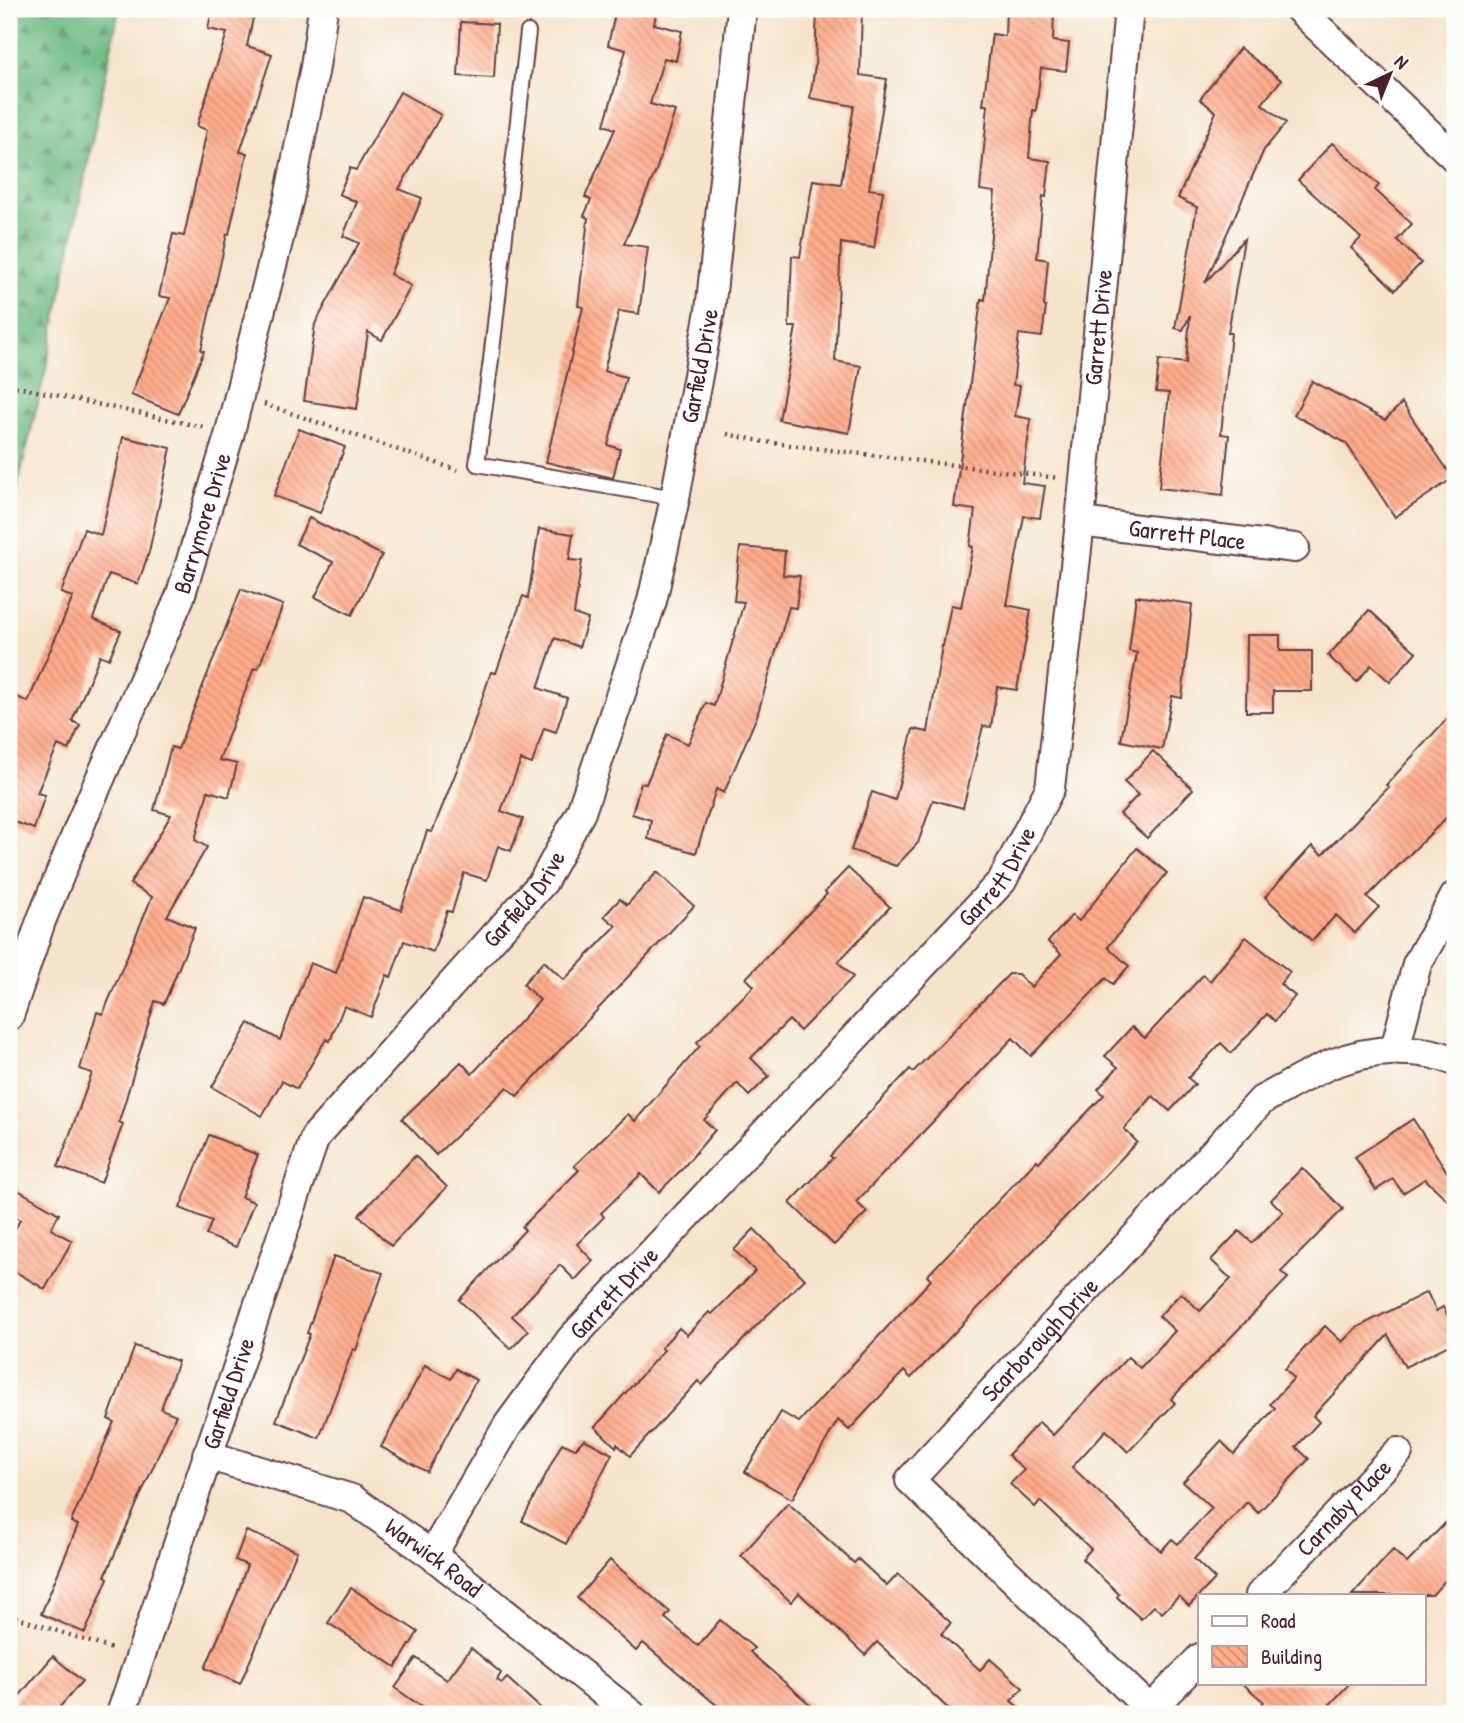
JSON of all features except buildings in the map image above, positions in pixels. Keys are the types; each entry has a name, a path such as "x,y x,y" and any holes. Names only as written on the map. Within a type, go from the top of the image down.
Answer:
{"street":[{"name":"Barrymore Drive","path":"9,1016 41,921 85,813 180,597 229,436 289,198 315,67 323,9"},
{"name":"Garfield Drive","path":"121,1714 315,1137 543,882 581,812 652,601 675,498 710,311 742,9"},
{"name":"Garrett Drive","path":"432,1555 508,1425 571,1339 1002,881 1050,788 1080,522 1129,9"},
{"path":"1299,9 1455,158"},
{"name":"Garrett Place","path":"1080,522 1294,548"},
{"path":"1395,1049 1417,964 1455,896"},
{"name":"Scarborough Drive","path":"1152,1712 910,1480 1262,1100 1335,1062 1395,1049 1455,1061"},
{"name":"Carnaby Place","path":"1261,1594 1398,1452"},
{"name":"Warwick Road","path":"208,1455 352,1499 432,1555 631,1714"},
{"path":"1152,1712 1198,1660"}],"lane":[{"path":"528,32 477,464 675,498"}],"path":[{"path":"9,385 205,428"},
{"path":"271,407 463,472"},
{"path":"727,434 765,442 1063,478"},
{"path":"9,1615 116,1650"}],"green space":[{"path":"9,9 119,9 46,368 9,521"}]}
